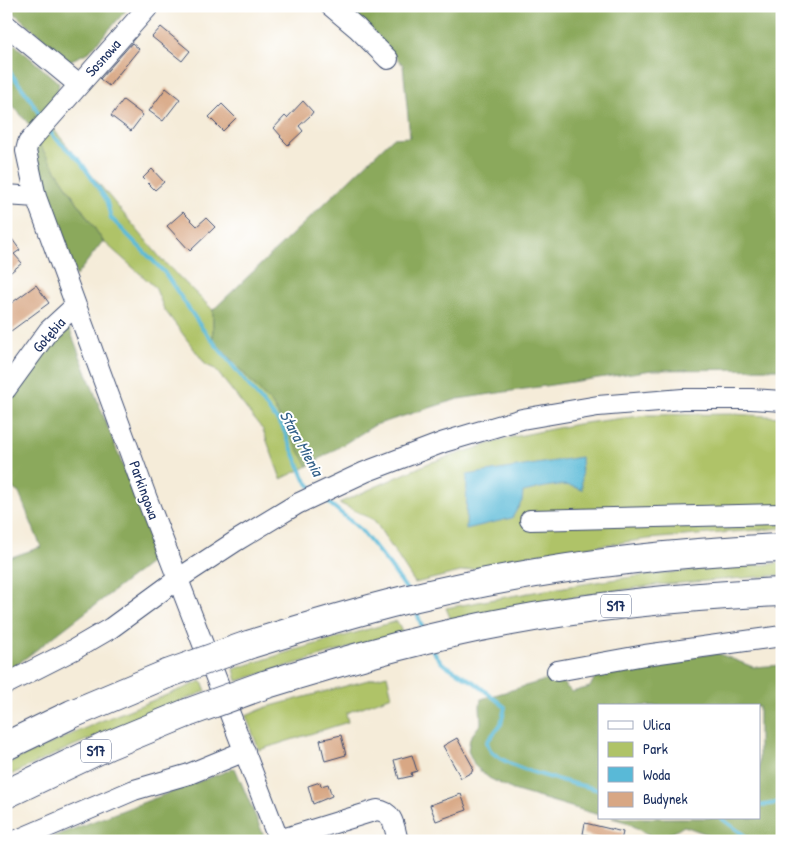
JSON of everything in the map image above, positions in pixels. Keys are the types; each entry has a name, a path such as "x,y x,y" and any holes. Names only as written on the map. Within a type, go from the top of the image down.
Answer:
{"highway":[{"path":"6,746 72,714 167,674 248,645 354,613 457,588 606,562 782,548"},
{"name":"S17","path":"6,794 100,749 187,713 264,685 373,653 506,622 606,607 684,598 782,592"}],"street":[{"name":"Sosnowa","path":"6,25 79,85 149,6"},
{"path":"331,6 357,28 388,59"},
{"name":"Parkingowa","path":"79,85 28,143 26,151 36,197 178,579 279,840"},
{"path":"6,195 36,197"},
{"name":"Gołębia","path":"6,389 49,330 75,306"},
{"path":"6,684 111,628 236,540 297,504 338,484 444,442 530,418 598,406 683,399 782,401"},
{"path":"530,520 782,514"},
{"path":"557,670 644,655 782,636"},
{"path":"15,841 134,790 189,774 245,751"},
{"path":"279,840 377,810 390,814 398,841"}],"green space":[{"path":"6,6 130,6 89,52 69,61"},
{"path":"343,6 782,6 782,369 652,370 458,399 375,425 308,466 272,404 213,340 213,310 393,138 410,137 403,65 366,25"},
{"path":"6,37 59,83 56,100 31,127 6,97"},
{"path":"50,125 163,261 213,310 213,340 272,404 308,466 281,479 263,430 215,369 206,365 164,309 155,287 103,241 36,140"},
{"path":"36,140 103,241 76,276 33,150"},
{"path":"68,325 144,520 154,560 6,673 6,559 41,547 19,493 6,484 6,405 53,336"},
{"path":"733,414 782,417 782,528 648,539 530,555 415,583 374,520 339,503 429,463 508,438 577,424 647,415"},
{"path":"782,563 782,575 656,585 576,597 451,620 446,608 630,577"},
{"path":"397,621 402,632 237,681 234,669"},
{"path":"717,653 753,667 782,665 782,841 721,841 684,826 674,832 653,837 619,820 760,820 760,704 598,704 598,815 513,790 489,778 475,766 468,751 470,738 481,723 481,699 556,677 572,692 590,687 598,671"},
{"path":"387,675 392,696 346,713 348,722 259,750 246,716 267,707"},
{"path":"202,681 206,691 73,746 6,777 6,764 101,721"},
{"path":"235,768 266,841 41,841"}],"water":[{"path":"581,457 582,490 560,485 523,492 522,501 512,518 466,529 467,475"}],"building":[{"path":"161,27 190,51 182,61 152,37"},
{"path":"132,43 139,49 109,86 100,79"},
{"path":"166,88 180,99 163,121 149,111"},
{"path":"123,100 143,115 131,131 111,116"},
{"path":"303,101 313,112 299,126 303,131 288,145 274,128 285,116 287,118"},
{"path":"222,104 236,118 223,131 209,117"},
{"path":"152,169 164,182 155,190 143,178"},
{"path":"183,212 197,226 206,218 215,227 190,251 167,226"},
{"path":"12,239 20,250 14,254 22,263 6,276 6,244"},
{"path":"36,285 49,303 11,331 6,324 6,307"},
{"path":"341,735 346,755 325,761 320,740"},
{"path":"457,738 473,767 472,772 461,778 443,746"},
{"path":"412,755 417,771 411,773 412,776 399,779 394,760"},
{"path":"320,782 321,786 328,784 332,796 313,804 308,786"},
{"path":"461,794 467,810 436,821 430,805"},
{"path":"585,823 623,832 621,841 610,841 583,834"}],"waterway":[{"name":"Stara Mienia","path":"6,67 29,97 42,119"},
{"name":"Stara Mienia","path":"48,129 80,161 106,199 111,218 164,272 202,328 282,426 305,480 314,490"},
{"name":"Stara Mienia","path":"323,498 360,529 407,590"},
{"name":"Stara Mienia","path":"415,608 423,629"},
{"name":"Stara Mienia","path":"430,647 442,663 475,683 505,707 501,724 487,742 492,752 501,759 527,770 598,790"},
{"path":"760,806 782,802"},
{"name":"Stara Mienia","path":"724,820 752,841"}]}
